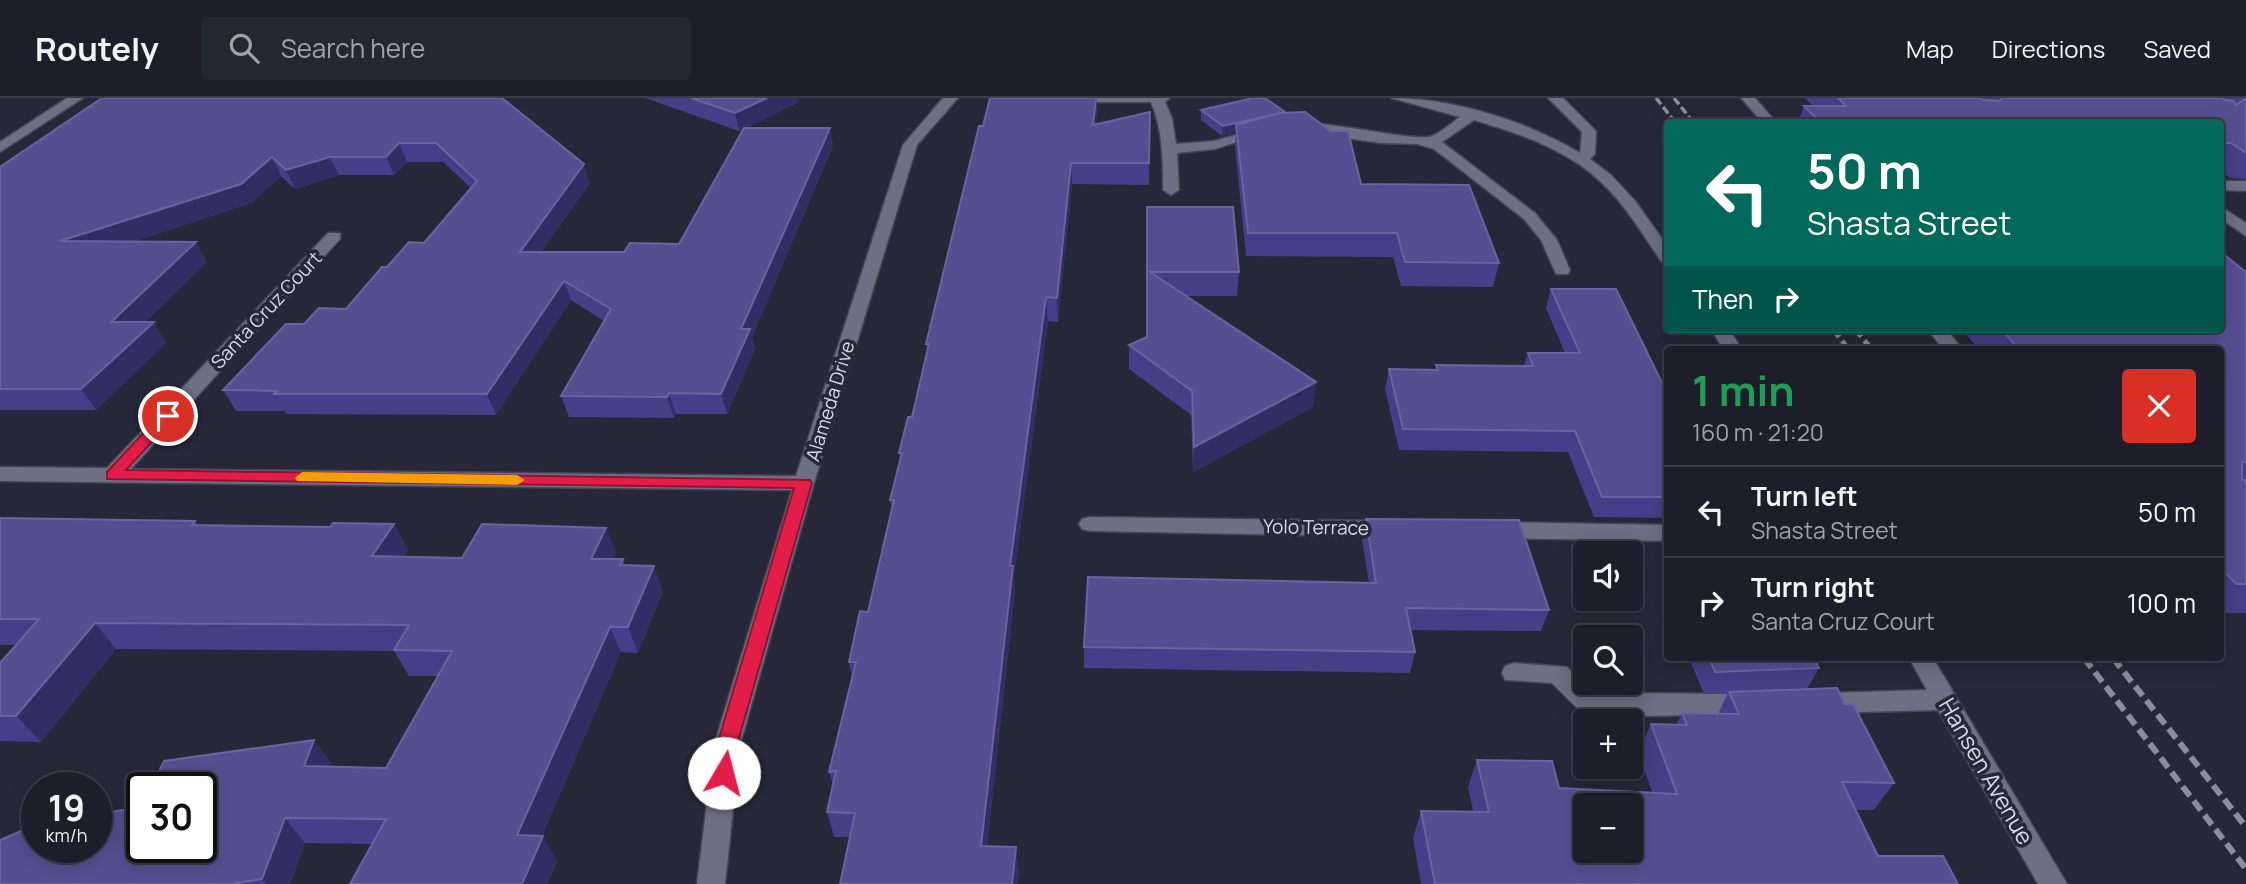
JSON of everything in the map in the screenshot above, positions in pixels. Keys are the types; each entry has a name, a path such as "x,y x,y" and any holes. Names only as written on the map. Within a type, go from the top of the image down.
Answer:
{"street":[{"path":"0,148 76,98"},
{"name":"Alameda Drive","path":"711,884 727,745 804,483 910,145 932,116 951,98"},
{"path":"1015,98 1160,99 1170,149 1171,190"},
{"path":"1398,98 1472,115 1529,135 1580,160 1607,179 1664,253"},
{"path":"1555,98 1589,131 1588,155 1580,160"},
{"path":"1748,98 1766,119"},
{"path":"1432,142 1472,115"},
{"path":"1170,149 1215,145 1283,128 1314,127 1373,138 1432,142 1451,153 1532,217 1558,257 1562,270"},
{"path":"2224,186 2246,186"},
{"path":"2224,214 2246,231"},
{"name":"Santa Cruz Court","path":"113,475 334,236"},
{"path":"0,474 804,483"},
{"name":"Yolo Terrace","path":"1090,524 1420,529"},
{"path":"1475,530 1664,533"},
{"name":"Hansen Avenue","path":"1923,661 2053,884"},
{"path":"1514,673 1558,674 1588,703 1713,707 1945,700"}],"building":[{"path":"102,98 502,98 584,164 520,252 624,252 630,243 679,244 744,128 830,128 741,329 750,329 721,394 669,393 667,397 561,396 611,309 564,281 487,394 274,394 277,391 223,390 286,324 304,324 319,308 346,309 382,267 387,267 409,242 424,243 477,181 436,143 399,143 386,157 330,157 286,170 272,157 241,184 60,241 196,242 111,322 154,322 81,389 0,389 0,167"},
{"path":"691,98 767,98 735,113"},
{"path":"990,98 1096,98 1093,125 1150,112 1149,163 1071,163 1057,298 1046,297 1010,566 1013,566 981,846 1016,847 1012,884 840,884 855,813 827,812 836,771 829,772 856,662 849,662 860,611 868,612 894,500 890,500 902,453 899,453 908,417 912,417 929,344 926,344 979,126 983,126"},
{"path":"1253,98 1265,98 1285,112 1223,126 1201,110"},
{"path":"1838,98 1980,98 2000,101 2002,98 2222,98 2233,101 2236,105 2246,98 2246,153 2231,143 2224,143 2224,119 1817,119 1804,106 1846,106"},
{"path":"1305,112 1331,131 1348,131 1361,184 1469,185 1499,263 1405,262 1397,233 1248,233 1236,125 1280,113"},
{"path":"1147,207 1233,207 1239,272 1150,272 1316,382 1194,447 1192,391 1129,345 1147,337"},
{"path":"2224,254 2246,272 2246,462 2242,462 2242,480 2246,480 2246,584 2236,584 2224,571 2224,346 2016,346 2005,333 2224,333"},
{"path":"1551,289 1616,289 1664,387 1664,497 1602,497 1575,431 1403,429 1389,369 1438,370 1436,365 1533,366 1528,353 1580,353"},
{"path":"0,518 195,521 192,525 330,527 333,523 394,524 372,556 462,558 482,524 606,528 591,559 623,559 620,565 654,566 628,627 610,627 517,835 543,836 522,884 350,884 386,819 285,818 262,879 230,884 0,884 0,840 21,831 21,863 112,863 112,812 126,809 126,863 217,863 217,772 159,772 164,761 314,740 304,766 386,768 452,651 394,650 409,625 95,623 16,716 0,716 0,663 39,619 0,619"},
{"path":"1366,519 1519,520 1549,610 1406,608 1415,652 1084,647 1088,577 1376,583"},
{"path":"1710,661 1816,661 1819,668 1715,672"},
{"path":"1837,688 1845,704 1853,704 1894,783 1842,782 1878,856 1943,856 1958,884 1435,884 1421,811 1489,812 1477,760 1552,761 1559,788 1677,794 1651,724 1687,725 1682,713 1739,714 1729,692"}],"railway":[{"path":"1656,98 1673,119"},
{"path":"1674,98 1691,119"},
{"path":"1836,333 1846,346"},
{"path":"1858,333 1869,346"},
{"path":"2086,661 2246,869"},
{"path":"2115,661 2246,827"}],"slow traffic":[{"path":"302,478 517,480"}],"route":[{"path":"168,416 113,475 804,483 727,745 724,773"}]}
